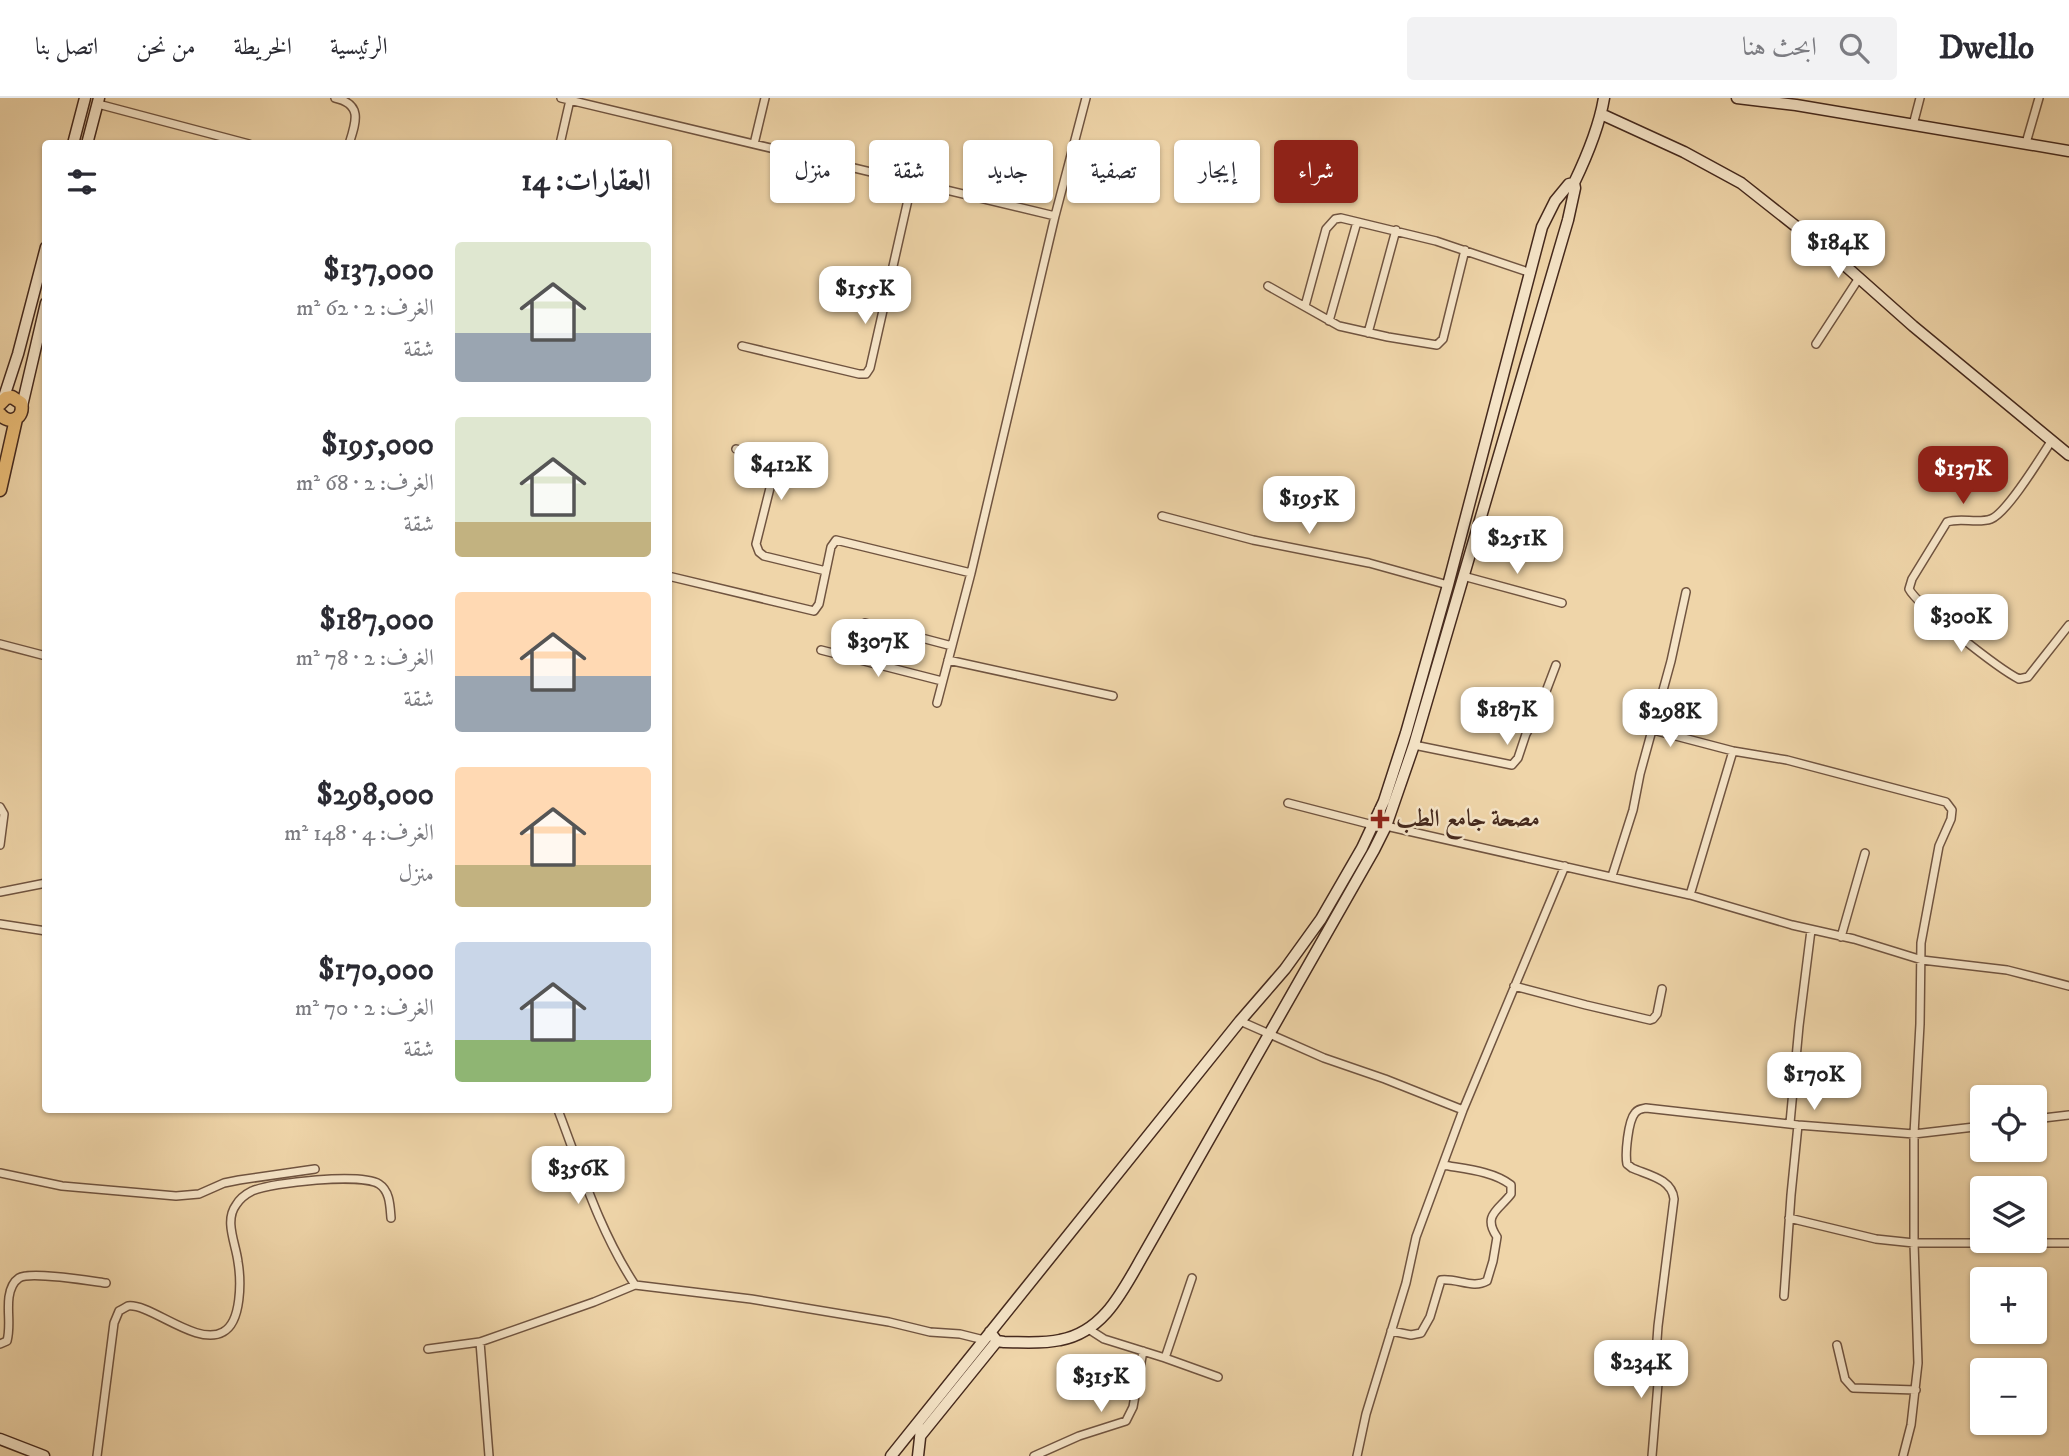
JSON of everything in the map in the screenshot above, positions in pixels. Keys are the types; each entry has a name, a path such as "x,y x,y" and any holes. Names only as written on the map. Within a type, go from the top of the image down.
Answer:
{"main road":[{"path":"0,489 16,419 21,414 22,406 16,398 9,397 1,402"},
{"path":"0,415 5,419 16,419"}],"street":[{"path":"74,140 85,98"},
{"path":"338,98 348,102 354,112 355,128 350,140"},
{"path":"561,98 869,172"},
{"path":"754,145 765,98"},
{"path":"937,704 1086,98"},
{"path":"428,1349 480,1342 594,1302 635,1284 751,1299 890,1322 930,1332 1037,1342 1062,1340 1090,1330 1119,1296 1319,949 1386,826 1414,745 1568,220 1574,183 1585,160 1604,98"},
{"path":"1737,98 1796,106 1816,103 1913,125 2069,151"},
{"path":"1765,98 1796,106"},
{"path":"1913,125 1920,98"},
{"path":"2026,143 2039,98"},
{"path":"562,140 574,100"},
{"path":"88,140 99,101 235,140"},
{"path":"1601,114 1685,152 1741,183 1859,278 2069,455"},
{"path":"891,1456 990,1338 1305,942 1335,898 1384,801 1448,585 1547,216 1562,191 1574,183"},
{"path":"949,191 1055,216"},
{"path":"741,346 866,374 870,368 907,203"},
{"path":"1305,306 1329,224 1341,218 1465,250 1531,273"},
{"path":"1329,321 1357,222"},
{"path":"1368,333 1395,230"},
{"path":"1268,286 1343,328 1433,345 1440,343 1465,250"},
{"path":"1,402 18,354 42,262"},
{"path":"1816,344 1859,278"},
{"path":"22,406 42,320"},
{"path":"1490,428 1505,431"},
{"path":"2052,440 1995,518 1947,522 1912,579 1909,589 1947,624 2019,679 2028,677 2069,625"},
{"path":"736,449 773,458 776,464 756,544 759,552 764,556 826,571"},
{"path":"1162,516 1253,540 1369,563 1448,585"},
{"path":"672,577 814,611 820,600 833,542 840,540 971,573"},
{"path":"1463,576 1562,603"},
{"path":"1612,876 1633,810 1686,592"},
{"path":"865,622 952,646"},
{"path":"0,644 42,655"},
{"path":"821,650 942,681"},
{"path":"948,660 1113,696"},
{"path":"1414,745 1512,765 1518,758 1526,734 1537,715 1556,665"},
{"path":"1653,730 1733,751 1787,760 1946,802 1950,806 1952,814 1939,846 1923,933 1914,1134 1914,1243 1918,1339 1916,1390 1903,1456"},
{"path":"1690,895 1733,751"},
{"path":"1288,803 1373,825"},
{"path":"0,807 4,814 0,845"},
{"path":"1386,826 1690,895 1922,960 2007,970 2069,986"},
{"path":"1842,937 1865,853"},
{"path":"1357,1456 1366,1414 1406,1283 1416,1237 1463,1110 1565,866"},
{"path":"0,892 42,884"},
{"path":"0,924 42,930"},
{"path":"1784,1296 1799,1026 1811,930"},
{"path":"1305,942 1319,949"},
{"path":"1514,986 1650,1020 1657,1014 1662,989"},
{"path":"1240,1021 1324,1058 1463,1110"},
{"path":"1652,1456 1660,1359 1658,1326 1674,1199 1673,1191 1666,1183 1627,1164 1631,1120 1635,1113 1646,1108 1914,1134 1970,1128"},
{"path":"559,1113 596,1213 621,1263 635,1284"},
{"path":"2047,1118 2069,1115"},
{"path":"1391,1331 1410,1335 1421,1333 1430,1317 1441,1280 1479,1285 1487,1281 1490,1272 1497,1237 1492,1230 1491,1220 1496,1210 1510,1198 1511,1185 1481,1172 1443,1165"},
{"path":"0,1173 62,1186 176,1196 199,1194 224,1183 239,1180 315,1169"},
{"path":"97,1456 114,1323 118,1311 127,1306 140,1307 176,1326 210,1335 220,1334 229,1328 237,1311 240,1284 231,1225 232,1211 238,1201 251,1192 300,1181 368,1180 381,1185 389,1198 391,1218"},
{"path":"1790,1218 1875,1239 1914,1243 2069,1243"},
{"path":"0,1344 6,1341 9,1331 9,1297 13,1284 19,1278 26,1275 106,1283"},
{"path":"1166,1358 1192,1278"},
{"path":"1090,1330 1104,1339 1218,1377"},
{"path":"921,1435 990,1338"},
{"path":"480,1342 489,1456"},
{"path":"1837,1345 1845,1379 1853,1388 1916,1390"},
{"path":"1034,1456 1079,1436 1126,1421 1133,1407 1143,1351"},
{"path":"918,1456 920,1419"},
{"path":"0,1439 44,1456"}],"place":[{"name":"مصحة جامع الطب","path":"1380,819"}]}
